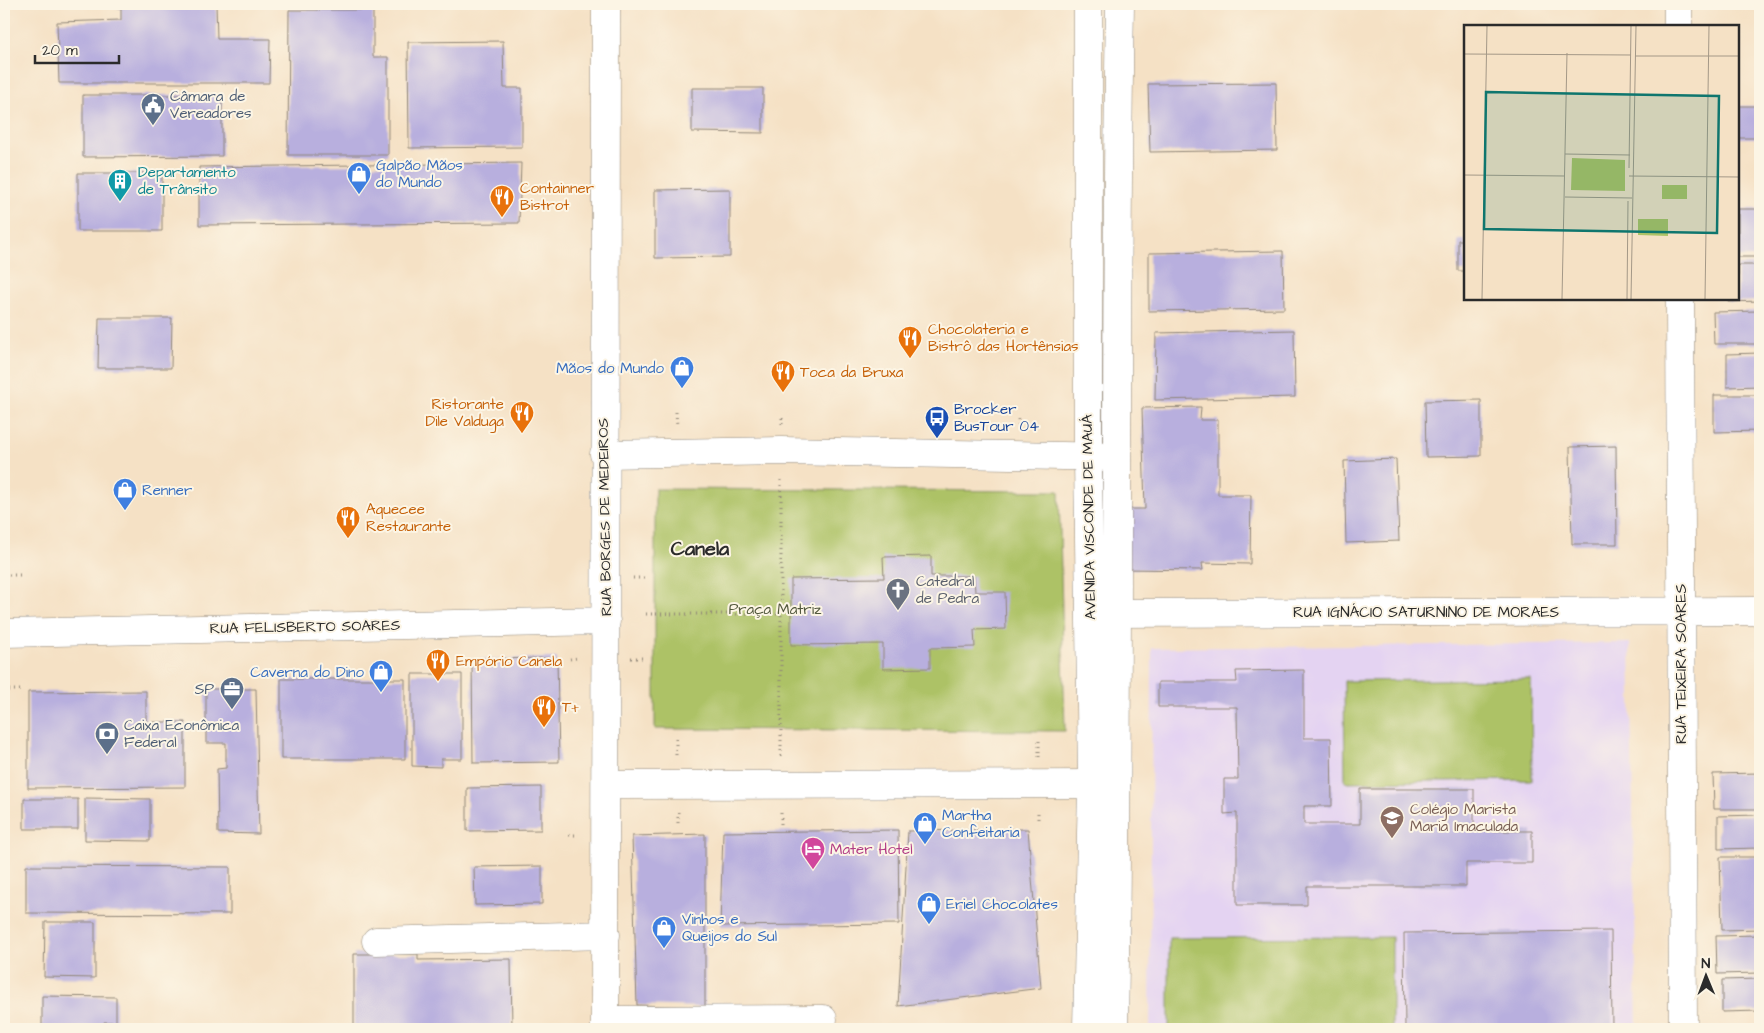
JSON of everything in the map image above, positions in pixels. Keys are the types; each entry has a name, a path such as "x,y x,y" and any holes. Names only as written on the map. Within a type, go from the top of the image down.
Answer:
{"street":[{"name":"RUA BORGES DE MEDEIROS","path":"605,1025 607,785 604,454 606,4"},
{"name":"AVENIDA VISCONDE DE MAUÁ","path":"1088,4 1088,457 1104,612"},
{"name":"AVENIDA VISCONDE DE MAUÁ","path":"1114,1029 1105,784 1104,612 1115,457 1120,4"},
{"path":"1678,4 1678,25"},
{"name":"RUA TEIXEIRA SOARES","path":"1680,300 1683,1029"},
{"path":"604,454 781,451 1115,457"},
{"name":"RUA IGNÁCIO SATURNINO DE MORAES","path":"1104,612 1760,611"},
{"name":"RUA FELISBERTO SOARES","path":"4,633 606,621"},
{"path":"607,785 1105,784"},
{"name":"AVENIDA VISCONDE DE MAUÁ","path":"1087,1029 1105,784"},
{"path":"376,941 606,934"},
{"path":"605,1025 823,1019"}],"path":[{"path":"781,784 782,414"},
{"path":"4,575 24,575"},
{"path":"646,614 780,614"},
{"path":"4,690 21,690"}],"shaded area":[{"name":"Colégio Marista Maria Imaculada","path":"1630,643 1637,1029 1150,1029 1152,648"}],"green space":[{"name":"Praça Matriz","path":"655,489 1059,491 1065,731 655,729"},
{"path":"1531,679 1532,780 1345,782 1344,681"},
{"path":"1392,937 1392,1029 1169,1029 1169,938"}],"building":[{"path":"106,4 216,4 217,39 270,39 269,83 59,83 57,22 121,20 121,8 107,7"},
{"path":"289,10 373,10 373,57 388,57 388,155 288,155"},
{"path":"503,41 504,88 522,88 522,147 409,148 408,42"},
{"path":"1276,83 1277,150 1150,152 1148,84"},
{"path":"692,88 763,88 763,133 692,132"},
{"name":"Câmara de Vereadores","path":"83,95 222,95 222,156 83,157"},
{"path":"1739,106 1760,106 1760,138 1739,138"},
{"name":"Galpão Mãos do Mundo","path":"521,163 519,223 199,225 199,167"},
{"name":"Departamento de Trânsito","path":"78,173 162,173 162,231 78,231"},
{"path":"730,189 730,257 655,258 655,190"},
{"path":"1739,209 1760,209 1760,257 1739,257"},
{"path":"1458,240 1464,240 1464,271 1458,271"},
{"path":"1283,251 1284,309 1149,311 1149,253"},
{"path":"1739,265 1760,265 1760,301 1728,302 1728,300 1739,300"},
{"path":"1760,311 1760,344 1714,344 1713,312"},
{"path":"99,318 172,318 171,368 98,368"},
{"path":"1294,330 1295,397 1155,400 1156,333"},
{"path":"1760,353 1760,386 1727,387 1727,354"},
{"path":"1714,395 1760,395 1760,431 1714,432"},
{"path":"1481,400 1481,456 1426,457 1425,401"},
{"path":"1201,407 1200,420 1218,420 1218,495 1251,495 1250,564 1202,563 1203,570 1124,569 1124,509 1145,509 1142,408"},
{"path":"1616,446 1617,544 1572,544 1570,447"},
{"path":"1396,459 1399,541 1346,543 1344,461"},
{"name":"Catedral de Pedra","path":"931,556 931,576 974,576 975,592 1005,592 1006,629 974,630 975,647 930,648 930,668 883,669 883,644 791,645 791,579 884,578 883,557"},
{"path":"557,658 559,762 473,763 472,659"},
{"name":"Colégio Marista Maria Imaculada","path":"1304,670 1304,738 1331,738 1332,806 1304,806 1304,824 1360,824 1360,789 1474,789 1474,831 1532,831 1532,863 1466,863 1466,886 1307,886 1307,905 1237,905 1237,813 1224,814 1224,779 1238,779 1237,707 1158,707 1158,682 1237,682 1236,671"},
{"path":"412,674 462,674 462,759 441,759 441,767 412,766"},
{"path":"281,679 405,679 405,759 281,759"},
{"path":"206,689 256,689 259,834 218,833 217,769 226,768 226,743 206,743"},
{"name":"Caixa Econômica Federal","path":"146,691 146,722 185,722 185,787 28,788 28,692"},
{"path":"1760,773 1760,809 1714,809 1713,774"},
{"path":"541,787 541,830 467,831 467,788"},
{"path":"85,798 150,799 150,841 85,840"},
{"path":"24,799 78,799 78,829 24,829"},
{"path":"1760,815 1760,848 1718,849 1718,816"},
{"path":"1028,829 1041,988 898,1006 908,831"},
{"path":"898,830 899,924 720,926 723,832"},
{"path":"705,834 705,1007 637,1005 632,836"},
{"path":"1720,857 1760,857 1760,929 1722,930"},
{"path":"26,866 230,867 230,914 26,913"},
{"path":"542,866 542,904 475,905 474,867"},
{"path":"45,922 95,922 95,978 44,977"},
{"path":"1611,931 1612,1029 1405,1029 1404,933"},
{"path":"1760,935 1760,973 1717,974 1716,936"},
{"path":"354,954 418,954 418,960 511,959 512,1029 354,1029"},
{"path":"1760,979 1760,1011 1722,1012 1722,980"},
{"path":"42,996 116,997 116,1022 104,1022 104,1029 42,1029"}],"place":[{"name":"Câmara de Vereadores","path":"153,126"},
{"name":"Galpão Mãos do Mundo","path":"359,195"},
{"name":"Departamento de Trânsito","path":"120,202"},
{"name":"Containner Bistrot","path":"502,218"},
{"name":"Chocolateria e Bistrô das Hortênsias","path":"910,359"},
{"name":"Mãos do Mundo","path":"682,389"},
{"name":"Toca da Bruxa","path":"783,393"},
{"name":"Ristorante Dile Valduga","path":"522,434"},
{"name":"Brocker BusTour 04","path":"937,439"},
{"name":"Renner","path":"125,511"},
{"name":"Aquecee Restaurante","path":"348,539"},
{"name":"Catedral de Pedra","path":"898,611"},
{"name":"Empório Canela","path":"438,682"},
{"name":"Caverna do Dino","path":"381,693"},
{"name":"SP","path":"232,710"},
{"name":"T+","path":"544,728"},
{"name":"Caixa Econômica Federal","path":"107,755"},
{"name":"Colégio Marista Maria Imaculada","path":"1392,839"},
{"name":"Martha Confeitaria","path":"925,845"},
{"name":"Mater Hotel","path":"813,870"},
{"name":"Eriel Chocolates","path":"929,925"},
{"name":"Vinhos e Queijos do Sul","path":"664,949"}],"district":[{"name":"Canela","path":"700,549"}]}
